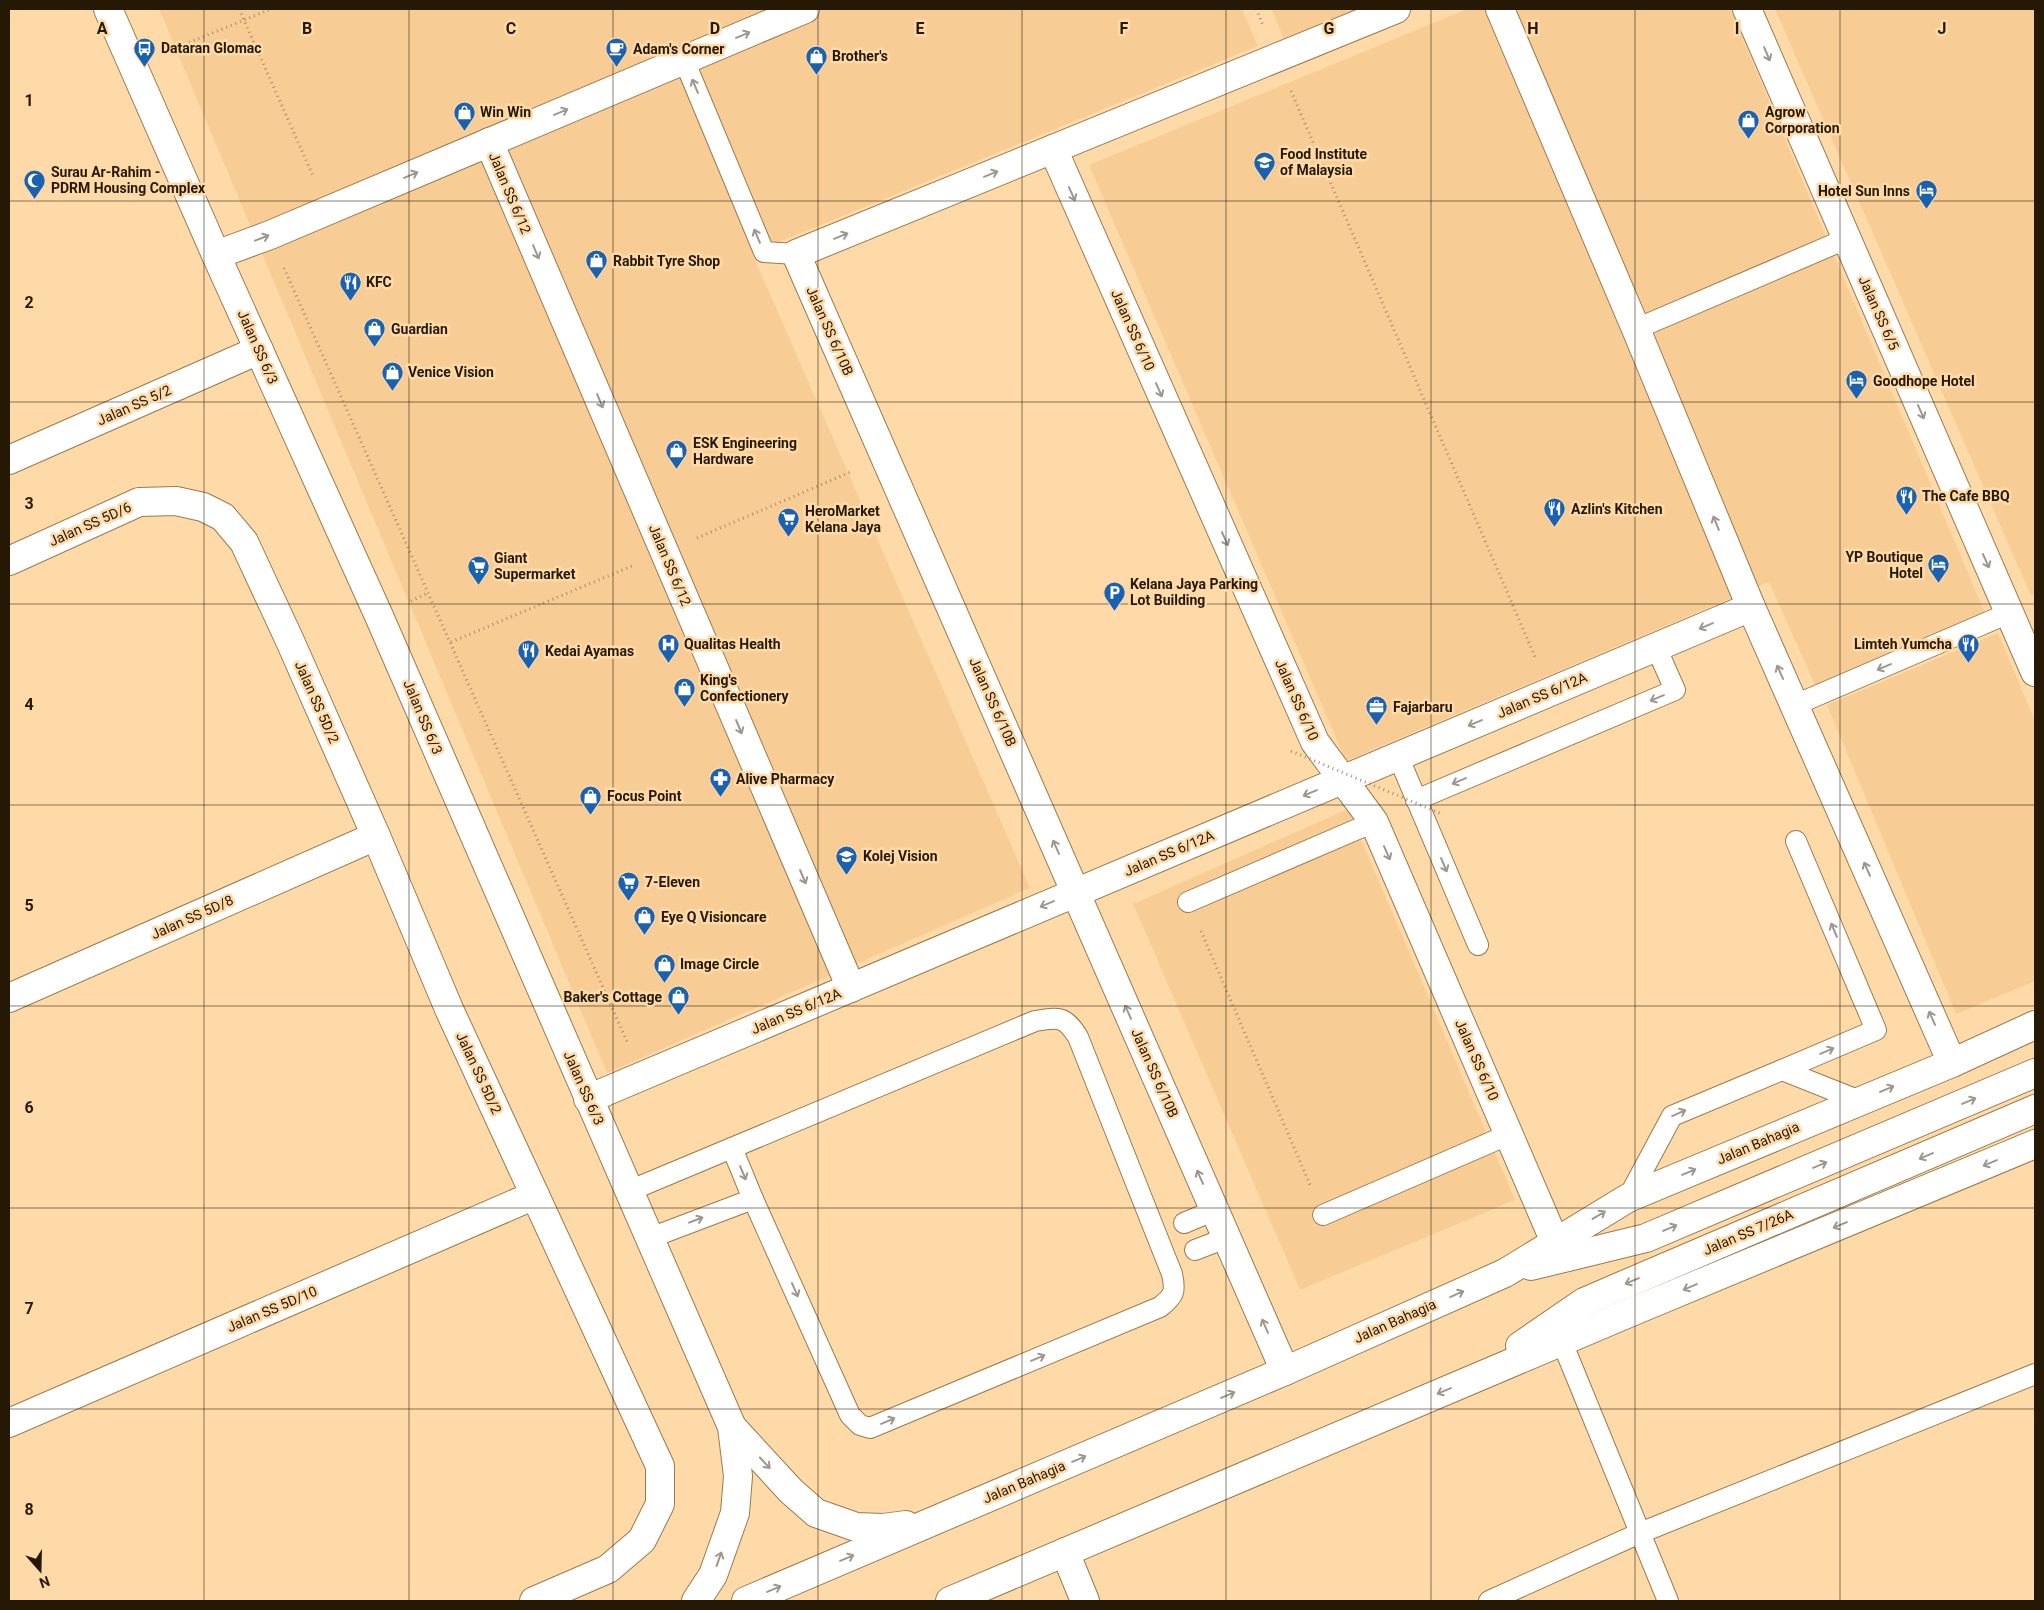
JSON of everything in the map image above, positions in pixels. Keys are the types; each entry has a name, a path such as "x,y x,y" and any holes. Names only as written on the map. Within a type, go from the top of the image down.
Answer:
{"street":[{"name":"Jalan SS 6/3","path":"108,9 216,255 379,616 732,1428"},
{"name":"Jalan SS 6/12","path":"216,255 270,235 805,9"},
{"path":"796,254 1396,9"},
{"path":"1500,9 1636,329 1750,607 1952,1062"},
{"name":"Jalan SS 6/5","path":"1747,9 2035,672"},
{"name":"Jalan SS 6/12","path":"489,142 851,988"},
{"name":"Jalan SS 6/10","path":"1053,149 1315,742 1374,822 1555,1242"},
{"name":"Jalan SS 6/10B","path":"796,254 1284,1371"},
{"name":"Jalan SS 5/2","path":"9,460 259,350"},
{"name":"Jalan SS 5D/6","path":"9,561 139,502 176,501 203,507"},
{"name":"Jalan SS 5D/2","path":"203,507 223,517 244,542 376,836 449,1009 660,1466 660,1504 642,1540 608,1570 534,1601"},
{"name":"Jalan SS 6/12A","path":"588,1099 1750,607"},
{"name":"Jalan SS 5D/8","path":"9,998 376,836"},
{"name":"Jalan Bahagia","path":"746,1601 1284,1371 1505,1272 1628,1198 1952,1062 2035,1024"},
{"path":"1505,1272 1646,1238 2035,1073"},
{"name":"Jalan SS 7/26A","path":"1474,1379 1584,1302 2035,1109"},
{"path":"950,1601 2035,1144"},
{"name":"Jalan SS 5D/10","path":"9,1423 535,1195"},
{"path":"732,1428 791,1491 816,1513 856,1527 883,1528 937,1519"},
{"path":"696,1601 713,1575 735,1513 738,1476 732,1428"},
{"path":"1065,1552 1085,1601"}],"lane":[{"path":"684,60 764,252 796,254"},
{"path":"1636,329 1846,239"},
{"path":"1795,705 2009,613"},
{"path":"1416,800 1675,690 1656,647"},
{"path":"1398,756 1478,946"},
{"path":"1188,902 1374,822"},
{"path":"1628,1198 1672,1116 1876,1030 1796,841"},
{"path":"630,1191 732,1148 1035,1021 1052,1018 1063,1019 1071,1026 1078,1037 1172,1274 1175,1286 1174,1294 1160,1308 870,1428 860,1425 850,1415 732,1148"},
{"path":"1782,1070 1860,1101"},
{"path":"1323,1215 1510,1134"},
{"path":"650,1238 753,1199"},
{"path":"1184,1223 1214,1210"},
{"path":"1195,1250 1226,1238"},
{"path":"1562,1342 1668,1601"},
{"path":"1489,1601 1640,1533 2035,1374"}],"path":[{"path":"239,9 328,210"},
{"path":"132,65 271,9"},
{"path":"1317,150 1550,692"},
{"path":"270,235 642,1076"},
{"path":"1292,751 1442,814"},
{"path":"1188,902 1323,1215"}],"shaded area":[{"path":"159,9 1242,9 1258,46 752,253 1030,888 607,1073"},
{"path":"1272,9 1360,9 1284,40"},
{"path":"1467,9 1730,9 1985,613 1815,685 1769,582 1346,761 1089,165"},
{"path":"1775,9 2035,9 2035,595 2031,596"},
{"path":"1998,633 2035,721 2035,981 1956,1014 1827,705"},
{"path":"1348,809 1515,1200 1300,1290 1133,904"}],"place":[{"name":"Dataran Glomac","path":"145,67"},
{"name":"Adam's Corner","path":"617,68"},
{"name":"Brother's","path":"816,75"},
{"name":"Win Win","path":"464,131"},
{"name":"Agrow Corporation","path":"1749,139"},
{"name":"Food Institute of Malaysia","path":"1264,181"},
{"name":"Surau Ar-Rahim - PDRM Housing Complex","path":"35,199"},
{"name":"Hotel Sun Inns","path":"1926,210"},
{"name":"Rabbit Tyre Shop","path":"597,280"},
{"name":"KFC","path":"350,301"},
{"name":"Guardian","path":"375,348"},
{"name":"Venice Vision","path":"392,391"},
{"name":"Goodhope Hotel","path":"1857,400"},
{"name":"ESK Engineering Hardware","path":"677,470"},
{"name":"The Cafe BBQ","path":"1906,515"},
{"name":"Azlin's Kitchen","path":"1555,528"},
{"name":"HeroMarket Kelana Jaya","path":"789,538"},
{"name":"YP Boutique Hotel","path":"1939,584"},
{"name":"Giant Supermarket","path":"478,585"},
{"name":"Kelana Jaya Parking Lot Building","path":"1114,611"},
{"name":"Qualitas Health","path":"668,663"},
{"name":"Limteh Yumcha","path":"1968,663"},
{"name":"Kedai Ayamas","path":"529,670"},
{"name":"King's Confectionery","path":"684,707"},
{"name":"Fajarbaru","path":"1377,726"},
{"name":"Alive Pharmacy","path":"720,798"},
{"name":"Focus Point","path":"591,815"},
{"name":"Kolej Vision","path":"847,875"},
{"name":"7-Eleven","path":"629,901"},
{"name":"Eye Q Visioncare","path":"645,936"},
{"name":"Image Circle","path":"664,983"},
{"name":"Baker's Cottage","path":"678,1016"}]}
